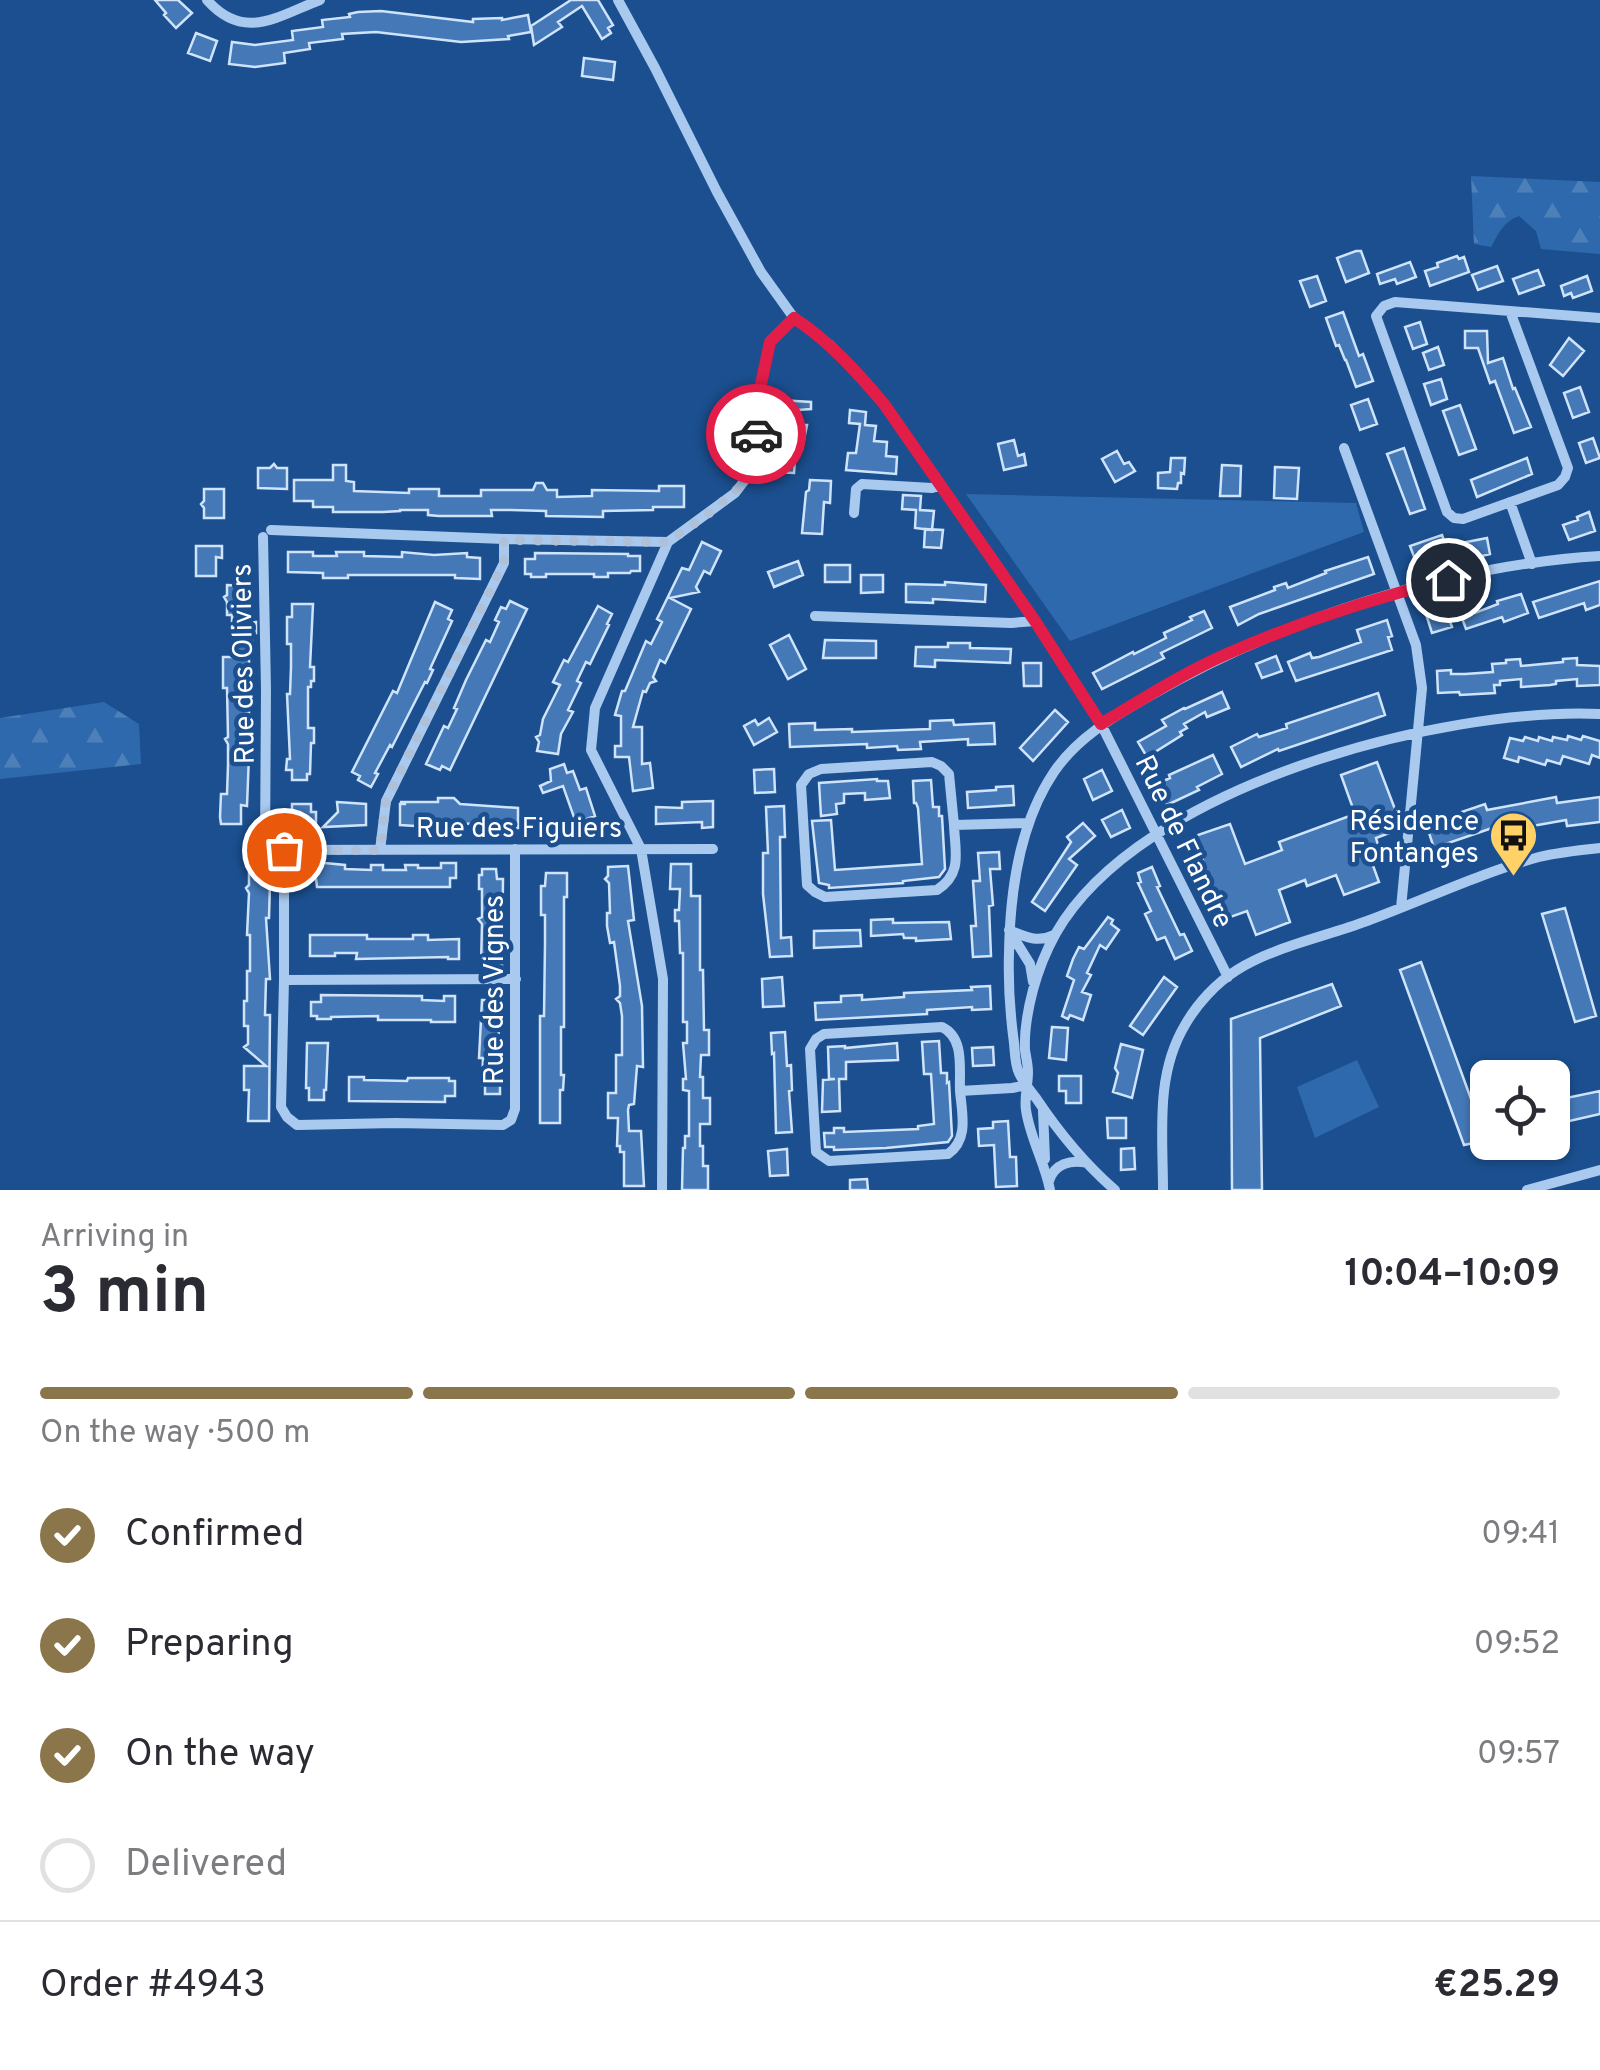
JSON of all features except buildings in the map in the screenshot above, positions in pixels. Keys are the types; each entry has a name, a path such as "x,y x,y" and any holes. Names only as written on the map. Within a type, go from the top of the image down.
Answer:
{"street":[{"path":"207,0 230,20 255,25 320,0"},
{"name":"Rue de Flandre","path":"618,0 761,272 794,318 821,338 884,404 1035,621 1101,724 1228,977"},
{"path":"1510,311 1568,468 1558,485 1463,520 1454,518 1447,512 1376,316 1384,306 1395,302 1600,318"},
{"path":"662,1190 663,979 641,849 590,750 595,708 668,542 735,492 751,472 770,342 794,318"},
{"path":"1344,448 1416,645 1420,670 1422,688 1401,908"},
{"path":"854,513 856,489 862,484 932,488 941,485"},
{"path":"1510,502 1532,564"},
{"name":"Rue des Oliviers","path":"265,850 267,534 668,542"},
{"path":"380,850 386,801 504,563 504,540"},
{"path":"1114,1190 1042,1108 1018,1072 1007,980 1012,904 1028,822 1056,769 1101,724 1169,684 1227,654 1327,614 1462,576 1564,558 1600,556"},
{"path":"815,616 1035,621"},
{"path":"1049,1186 1025,1108 1026,1032 1034,990 1055,934 1092,886 1124,858 1157,833 1244,788 1366,745 1517,716 1600,714"},
{"path":"932,762 949,774 954,824 956,872 938,890 825,896 807,885 801,786 809,774 821,769 932,762"},
{"path":"954,824 1028,822"},
{"path":"1163,1190 1162,1108 1168,1063 1194,1011 1228,977 1262,957 1513,865 1543,856 1600,848"},
{"name":"Rue des Figuiers","path":"265,850 713,849"},
{"path":"284,850 284,980 516,979"},
{"name":"Rue des Vignes","path":"284,980 281,1107 287,1118 298,1125 502,1125 511,1120 515,1109 515,850"},
{"path":"1009,930 1043,940"},
{"path":"1009,930 1033,974 1034,990"},
{"path":"1008,962 1055,934"},
{"path":"942,1027 958,1040 960,1091 963,1136 958,1147 948,1154 829,1162 816,1152 810,1048 824,1034 942,1027"},
{"path":"960,1091 1027,1085"},
{"path":"1042,1108 1044,1165"},
{"path":"1049,1186 1051,1174 1065,1163 1089,1163"},
{"path":"1527,1190 1600,1170"}],"green space":[{"path":"1471,176 1600,182 1600,254 1541,249 1536,231 1519,216 1505,225 1491,247 1474,244"},
{"path":"966,494 1356,503 1364,532 1070,641"},
{"path":"104,702 139,724 141,764 0,779 0,718"},
{"path":"1357,1060 1379,1107 1315,1138 1297,1087"}],"way so far":[{"path":"284,850 380,850 386,801 504,563 504,540 668,542 744,484 751,472 756,434"}],"place":[{"name":"Résidence Fontanges","path":"1514,878"}],"route":[{"path":"756,434 770,342 794,318 830,346 884,404 1035,621 1101,724 1227,654 1327,614 1448,580"}]}
